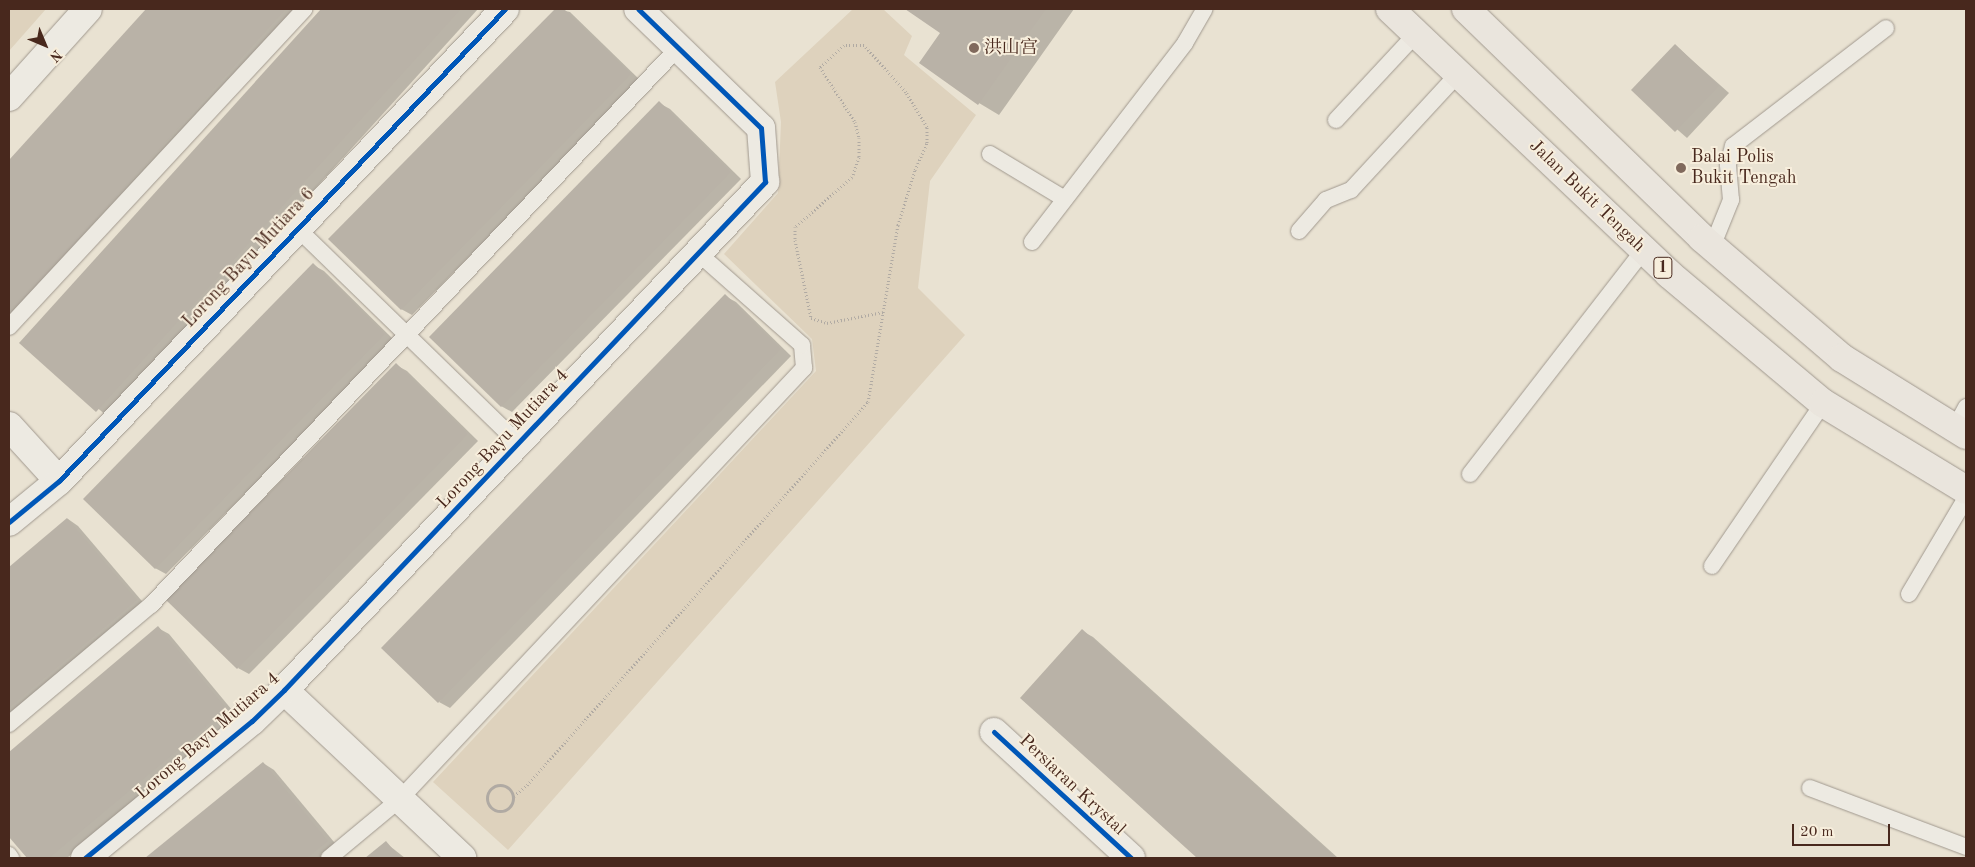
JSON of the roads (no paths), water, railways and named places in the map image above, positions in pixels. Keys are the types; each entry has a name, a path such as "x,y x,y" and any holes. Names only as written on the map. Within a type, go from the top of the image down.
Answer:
{"highway":[{"name":"Jalan Bukit Tengah","path":"1390,9 1644,250 1823,403 1966,490"},
{"path":"1466,9 1712,247 1842,358 1962,423"}],"street":[{"path":"9,97 88,9"},
{"name":"Lorong Bayu Mutiara 6","path":"9,522 59,480 296,227 505,9"},
{"name":"Lorong Bayu Mutiara 4","path":"86,858 252,722 765,182 761,128 638,9"},
{"path":"9,426 59,480"},
{"path":"284,690 462,858"},
{"name":"Persiaran Krystal","path":"994,732 1130,858"}],"lane":[{"path":"9,327 305,9"},
{"path":"1032,242 1186,43 1205,9"},
{"path":"1712,247 1731,200 1728,164 1733,146 1886,28"},
{"path":"1336,120 1416,34"},
{"path":"9,724 151,605 678,48"},
{"path":"1299,232 1326,200 1351,190 1458,74"},
{"path":"990,154 1065,199"},
{"path":"296,227 406,336 518,442"},
{"path":"1470,474 1644,250"},
{"path":"329,858 400,799 804,368 802,345 698,253"},
{"path":"1712,566 1823,403"},
{"path":"1909,594 1966,498"},
{"path":"1810,788 1966,847"}],"place":[{"name":"洪山宫","path":"974,48"},
{"name":"Balai Polis Bukit Tengah","path":"1681,168"}]}
